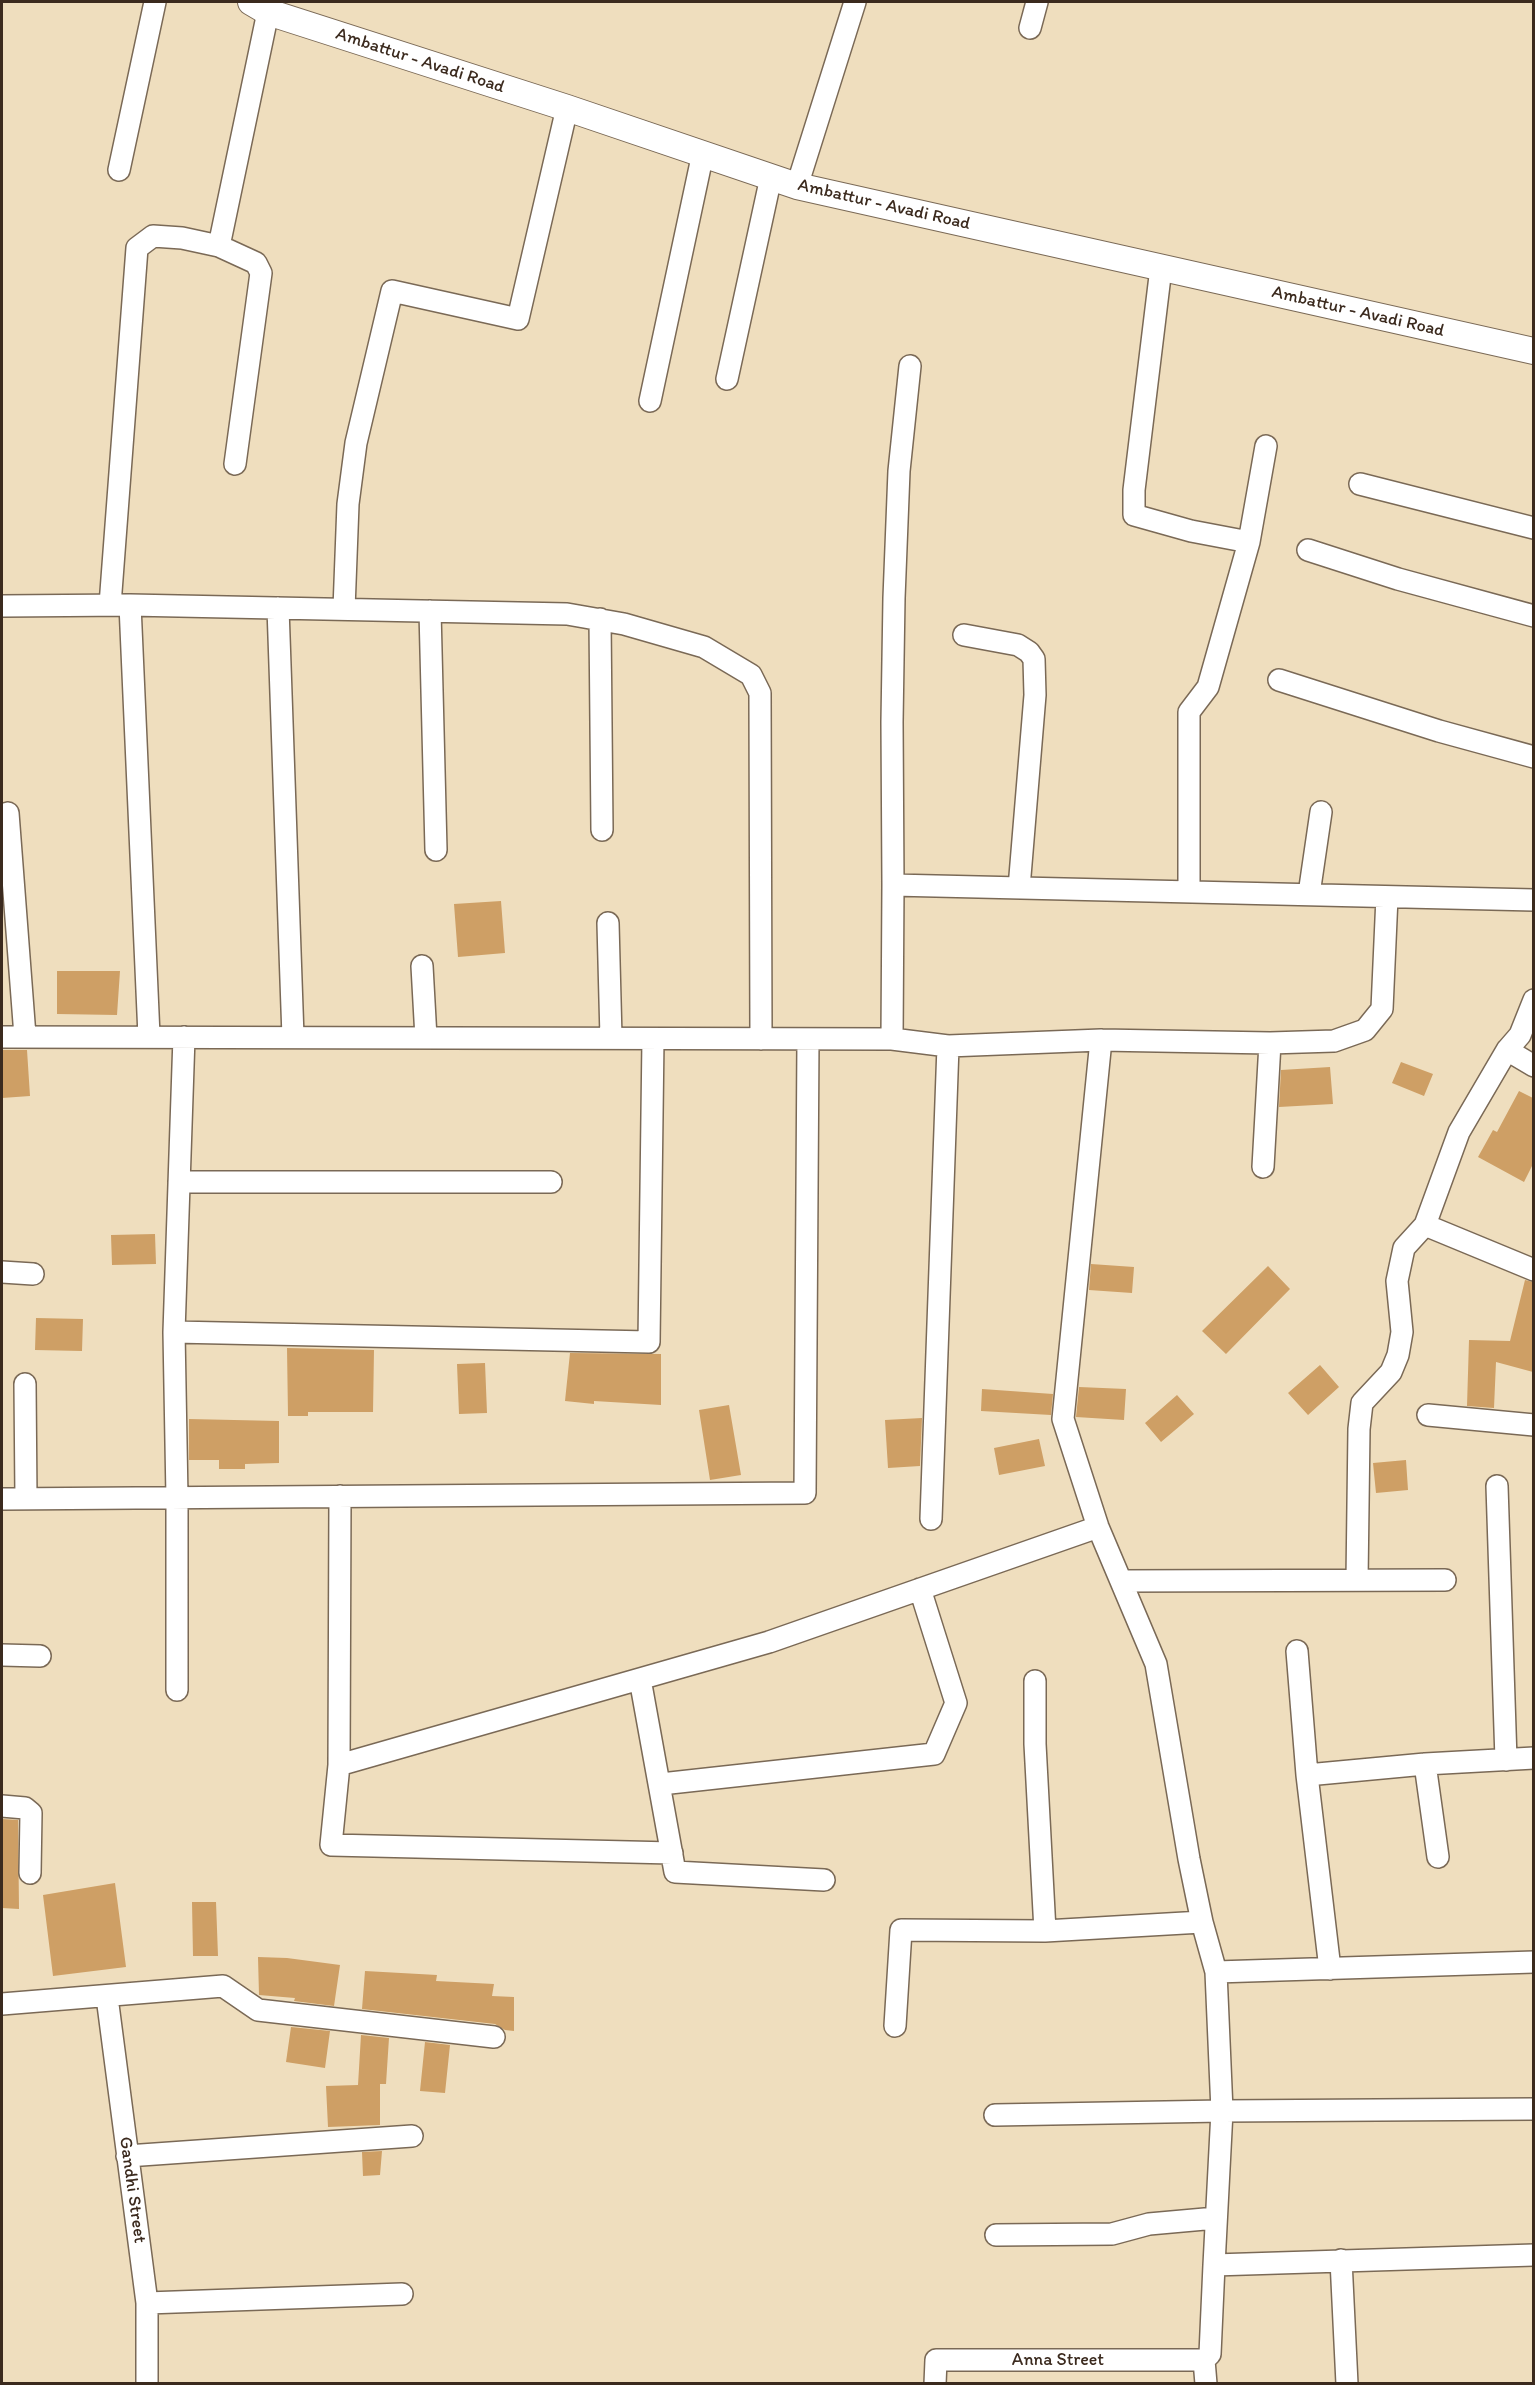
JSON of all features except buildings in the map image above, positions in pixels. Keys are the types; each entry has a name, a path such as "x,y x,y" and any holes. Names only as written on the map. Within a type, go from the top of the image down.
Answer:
{"street":[{"path":"119,170 155,2"},
{"path":"797,186 855,2"},
{"path":"1030,28 1037,2"},
{"path":"219,246 260,7"},
{"name":"Ambattur - Avadi Road","path":"260,7 797,186 1533,351"},
{"path":"344,609 348,504 356,443 392,291 518,319 567,108"},
{"path":"650,401 703,153"},
{"path":"727,380 771,177"},
{"path":"149,1036 120,605 137,248 153,236 182,238 219,246 256,263 261,273 235,464"},
{"path":"1161,268 1134,490 1134,515 1191,531 1249,542"},
{"path":"892,1039 894,598 899,471 910,366"},
{"path":"1189,891 1189,712 1208,687 1249,542 1266,446"},
{"path":"1360,484 1533,528"},
{"path":"1308,550 1398,579 1533,616"},
{"path":"2,606 120,605 567,614 624,624 704,647 751,675 760,693 761,1039"},
{"path":"278,608 292,1037"},
{"path":"430,611 436,850"},
{"path":"600,619 602,830"},
{"path":"964,635 1018,645 1029,652 1034,659 1035,695 1019,888"},
{"path":"1279,680 1439,731 1533,757"},
{"path":"1309,894 1321,812"},
{"path":"8,813 25,1036"},
{"path":"893,885 1533,900"},
{"path":"2,1037 892,1039 948,1046 1101,1040 1270,1043 1334,1041 1365,1030 1382,1009 1387,897"},
{"path":"608,923 611,1038"},
{"path":"422,966 426,1038"},
{"path":"1357,1580 1359,1429 1362,1403 1391,1372 1398,1355 1402,1332 1397,1281 1404,1248 1425,1226 1459,1132 1507,1050 1520,1035 1533,1000"},
{"path":"177,1690 174,1332 184,1037"},
{"path":"174,1332 649,1342 653,1038"},
{"path":"2,1499 805,1493 808,1039"},
{"path":"1101,1040 1062,1419 1098,1527 1156,1664 1202,1922 1216,1972 1222,2111 1210,2354 1204,2360 1206,2384"},
{"path":"1263,1167 1270,1043"},
{"path":"931,1519 948,1046"},
{"path":"1507,1050 1533,1065"},
{"path":"179,1182 551,1182"},
{"path":"1425,1226 1533,1270"},
{"path":"2,1272 33,1274"},
{"path":"25,1383 26,1499"},
{"path":"1428,1415 1533,1425"},
{"path":"1497,1486 1506,1760"},
{"path":"340,1496 339,1765 331,1845 672,1853"},
{"path":"339,1765 769,1642 1098,1527"},
{"path":"1121,1581 1445,1580"},
{"path":"661,1784 934,1754 956,1702 920,1590"},
{"path":"1297,1652 1307,1775 1330,1969"},
{"path":"2,1655 40,1656"},
{"path":"640,1679 661,1784 675,1872 824,1880"},
{"path":"1035,1681 1035,1744 1045,1931"},
{"path":"1307,1775 1425,1764 1533,1758"},
{"path":"1425,1764 1438,1857"},
{"path":"2,1806 25,1808 29,1811 30,1873"},
{"path":"895,2026 901,1930 1045,1931 1202,1922"},
{"path":"1216,1972 1533,1962"},
{"path":"2,2004 223,1986 258,2010 494,2037"},
{"name":"Gandhi Street","path":"107,1997 147,2303 147,2384"},
{"path":"995,2115 1533,2109"},
{"path":"127,2156 412,2136"},
{"path":"996,2235 1112,2234 1149,2224 1216,2218"},
{"path":"1214,2265 1533,2255"},
{"path":"1341,2260 1347,2384"},
{"path":"147,2303 402,2294"},
{"name":"Anna Street","path":"935,2384 936,2360 1204,2360"}]}
